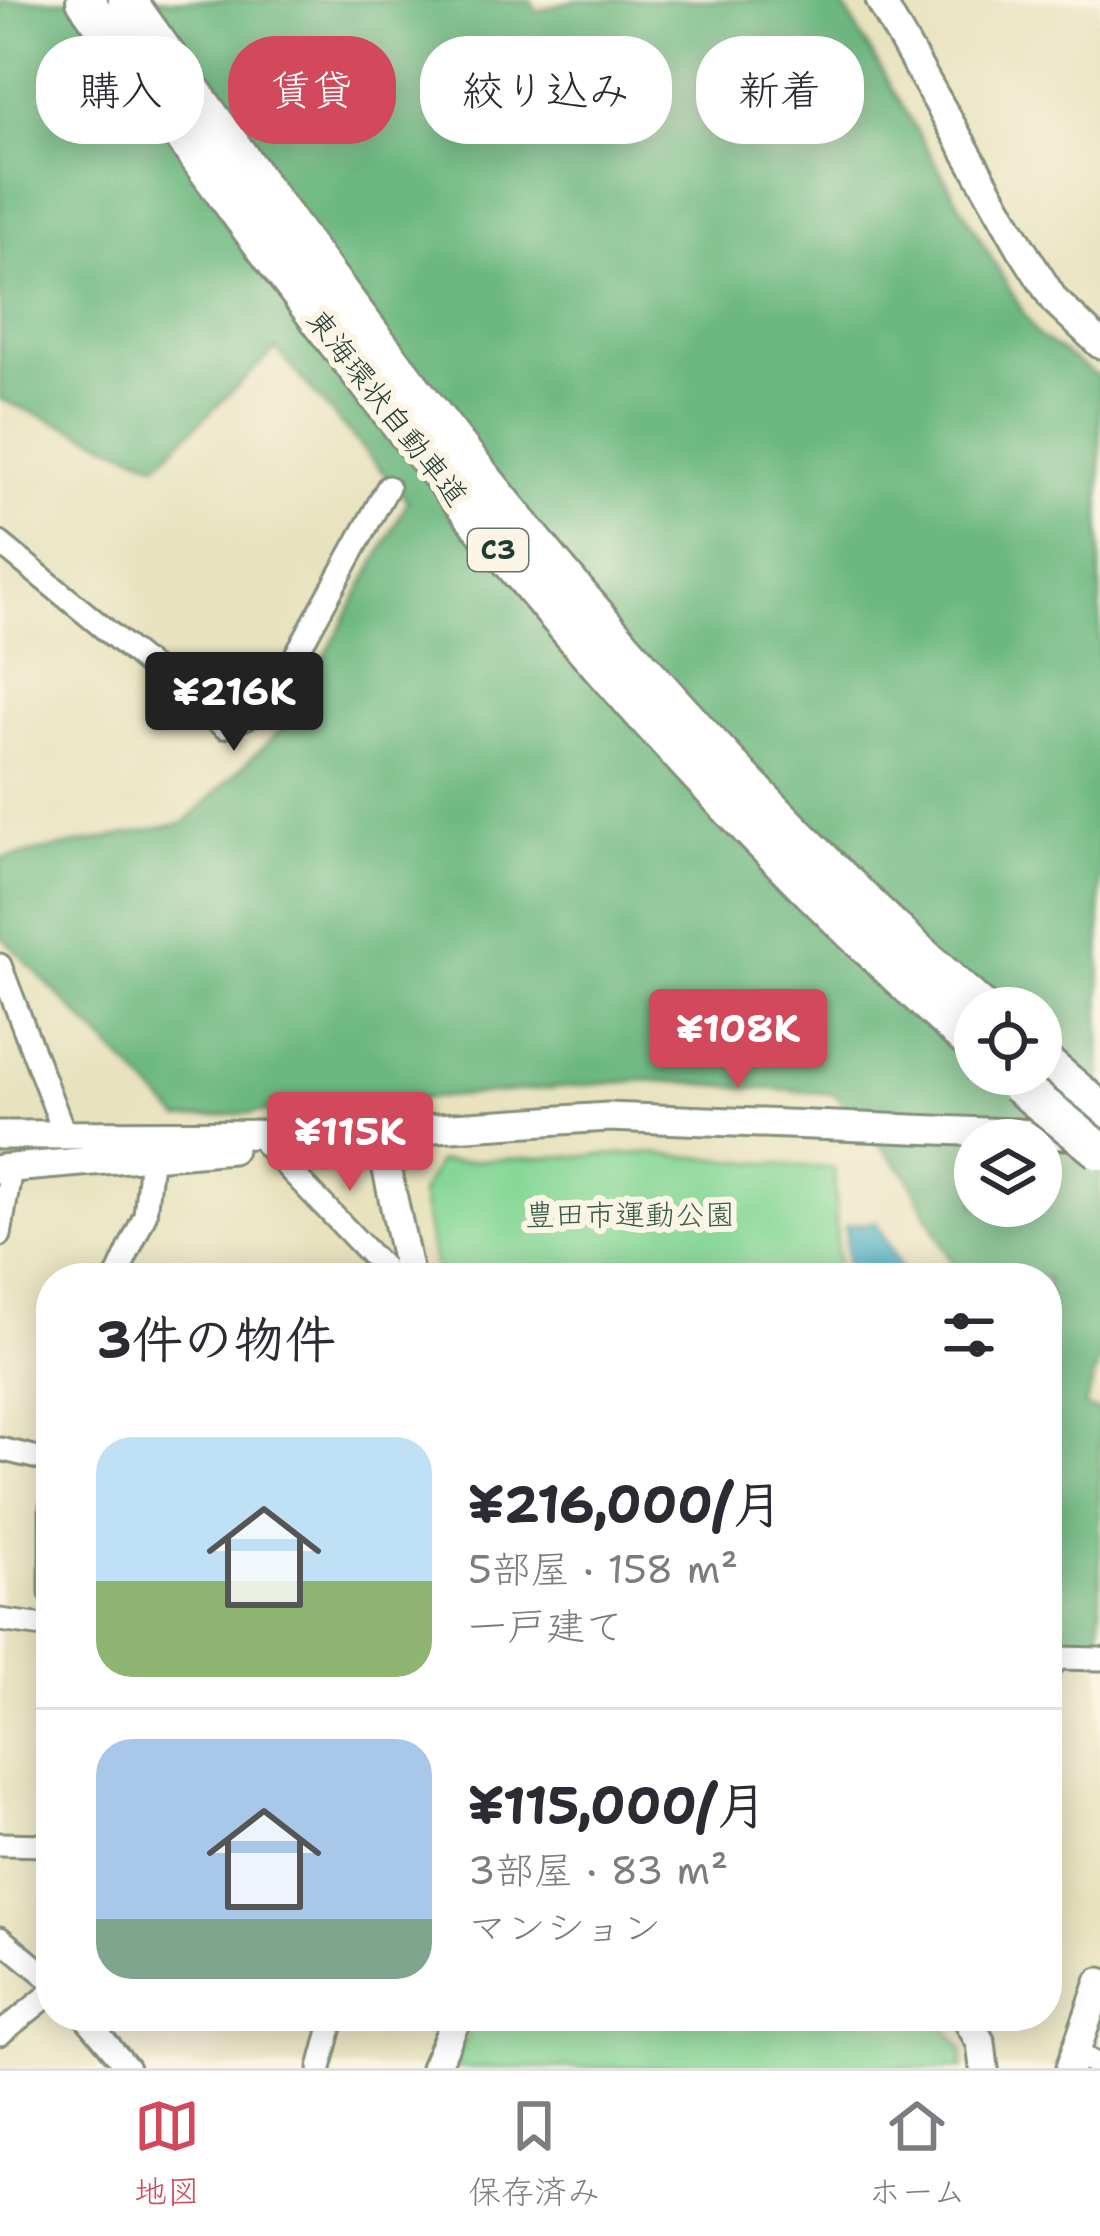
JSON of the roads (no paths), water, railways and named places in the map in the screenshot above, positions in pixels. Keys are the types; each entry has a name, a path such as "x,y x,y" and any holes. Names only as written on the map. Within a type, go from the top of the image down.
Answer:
{"highway":[{"name":"東海環状自動車道","path":"85,0 322,326 518,574 689,767 954,1026"},
{"name":"東海環状自動車道","path":"127,0 397,373 569,586 769,806 959,987"},
{"path":"1062,1082 1100,1110"},
{"path":"1045,1095 1100,1150"}],"street":[{"path":"880,0 1054,300 1100,344"},
{"path":"0,543 224,727 266,709 388,487"},
{"path":"0,965 65,1135"},
{"path":"0,1135 343,1134 608,1117 1017,1137 1100,1136"},
{"path":"380,1132 407,1263"},
{"path":"0,1235 5,1168 151,1160 343,1134"},
{"path":"266,1144 379,1263"},
{"path":"123,1263 145,1215 151,1160"},
{"path":"0,1449 36,1457"},
{"path":"0,1620 36,1625"},
{"path":"1062,1658 1100,1659"},
{"path":"0,1844 36,1845"},
{"path":"0,1938 36,1968"},
{"path":"1082,2062 1100,1982"},
{"path":"0,2034 36,2005"},
{"path":"97,2031 128,2068"},
{"path":"320,2068 330,2031"},
{"path":"435,2068 451,2031"},
{"path":"974,2031 982,2043 983,2068"}],"water":[{"path":"876,1222 898,1263 847,1263 846,1225"}],"park label":[{"name":"豊田市運動公園","path":"630,1215"}]}
